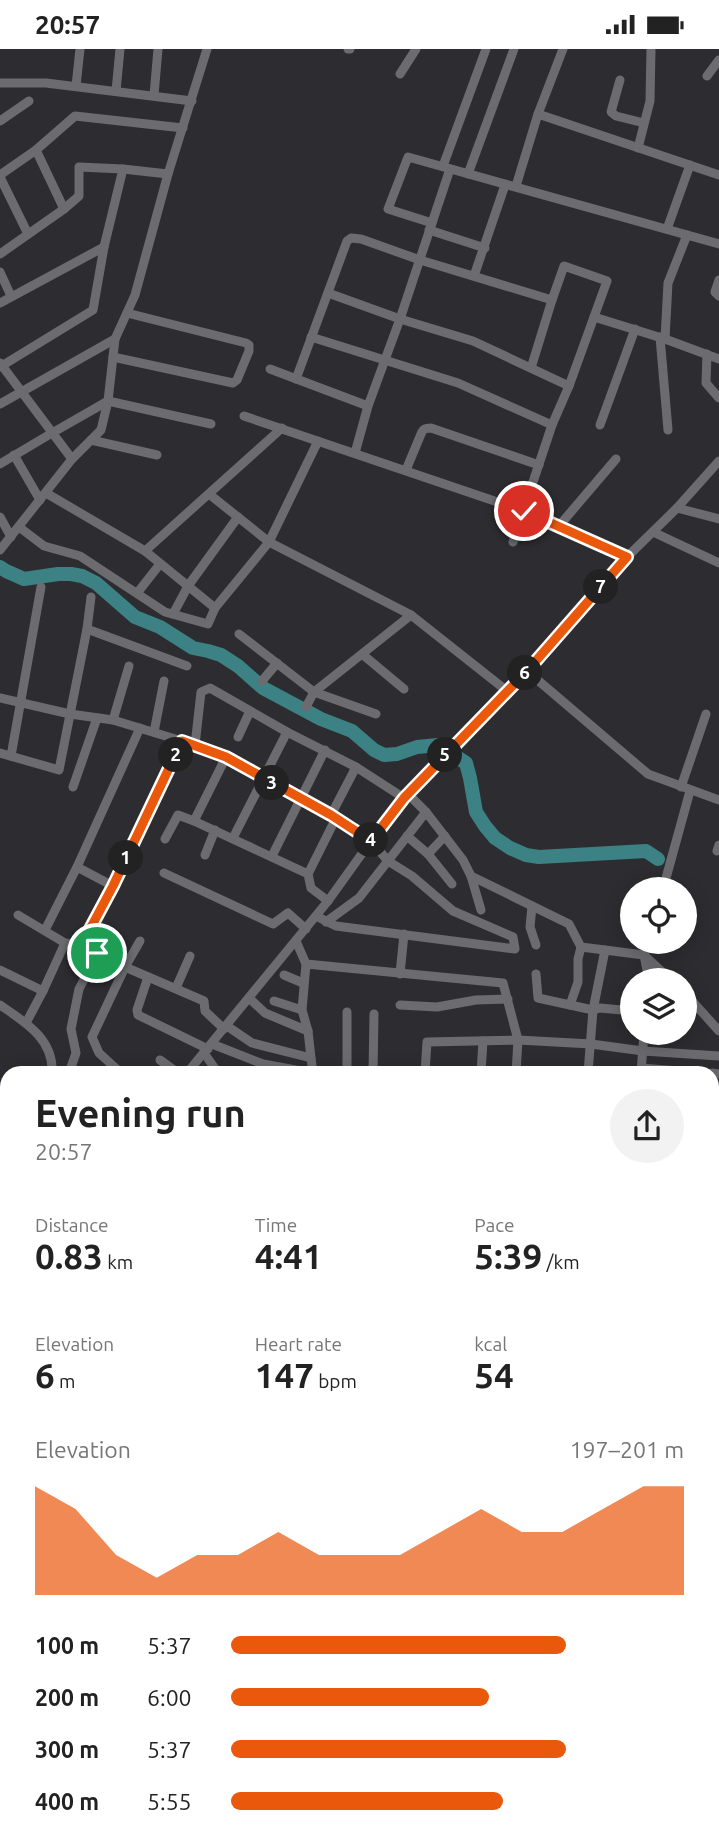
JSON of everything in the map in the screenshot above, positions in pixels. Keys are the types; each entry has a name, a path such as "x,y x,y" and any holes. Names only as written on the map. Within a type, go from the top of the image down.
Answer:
{"street":[{"path":"76,86 80,49"},
{"path":"116,91 120,49"},
{"path":"154,95 158,49"},
{"path":"0,550 72,459 101,429 108,401 114,339 135,295 168,174 207,49"},
{"path":"400,73 416,49"},
{"path":"355,453 368,407 431,227 446,168 486,49"},
{"path":"468,174 514,49"},
{"path":"516,186 538,114 563,49"},
{"path":"638,148 652,88 651,49"},
{"path":"707,76 719,60"},
{"path":"620,81 611,111 616,116 644,123"},
{"path":"0,83 46,83 192,100"},
{"path":"0,121 29,101"},
{"path":"538,114 719,175"},
{"path":"27,235 0,176 36,150 75,116 183,128"},
{"path":"36,150 64,209"},
{"path":"485,248 388,209 408,157 719,244"},
{"path":"667,229 690,165"},
{"path":"0,254 79,196 79,167 168,174"},
{"path":"72,459 1,366 93,310 104,247 123,169"},
{"path":"474,276 505,185"},
{"path":"668,430 662,338 668,283 687,235"},
{"path":"296,379 347,241 351,238 552,300"},
{"path":"0,303 104,247"},
{"path":"513,542 552,425 607,281 564,266 531,368"},
{"path":"0,272 11,296"},
{"path":"719,280 715,292 719,296"},
{"path":"328,293 400,320 473,341 569,386"},
{"path":"113,357 233,383 237,380 250,348 246,343 127,313"},
{"path":"594,317 719,359"},
{"path":"600,425 635,329"},
{"path":"312,337 458,383 552,425"},
{"path":"0,404 114,339"},
{"path":"707,354 706,383 719,398"},
{"path":"270,369 368,407"},
{"path":"0,464 108,401 211,424"},
{"path":"244,416 524,511 627,557"},
{"path":"145,551 282,428"},
{"path":"406,470 423,430 431,428 539,465"},
{"path":"91,440 158,456"},
{"path":"19,527 47,547 80,556 165,612 208,624 215,608 269,542 318,441"},
{"path":"14,456 43,496 74,508 145,551 215,608"},
{"path":"559,526 616,459"},
{"path":"193,1066 306,929 406,796 527,671 627,557 677,508 719,461"},
{"path":"209,494 269,542 411,615 507,691"},
{"path":"677,508 719,519"},
{"path":"0,517 11,537"},
{"path":"173,614 188,586 237,517"},
{"path":"653,532 719,563"},
{"path":"138,592 160,564"},
{"path":"11,756 41,587"},
{"path":"0,753 59,770 91,597"},
{"path":"306,707 314,692 411,615"},
{"path":"87,629 187,666"},
{"path":"239,634 314,692 376,714"},
{"path":"362,654 404,689"},
{"path":"262,681 277,663"},
{"path":"113,720 129,666"},
{"path":"527,671 648,774 719,800"},
{"path":"153,732 164,681"},
{"path":"195,745 200,696 204,690 210,688 356,767 406,796 426,812 463,860 471,876 481,910"},
{"path":"0,698 70,714 113,720 226,757 334,817 371,841 388,861 412,876 453,911 513,937 515,949 336,926 316,916"},
{"path":"237,737 250,711"},
{"path":"681,787 706,714"},
{"path":"73,787 97,718"},
{"path":"45,929 77,867 140,728"},
{"path":"233,838 287,732"},
{"path":"82,944 113,886 182,741"},
{"path":"272,856 324,750"},
{"path":"194,821 226,757"},
{"path":"328,901 311,888 308,874 356,767"},
{"path":"666,877 691,791"},
{"path":"326,922 359,898 426,812"},
{"path":"165,839 178,815 308,874"},
{"path":"205,855 215,830"},
{"path":"407,836 428,854 452,884"},
{"path":"428,854 444,836"},
{"path":"77,867 113,886"},
{"path":"164,873 273,923 288,913 306,929"},
{"path":"471,876 569,924 581,947 578,982 570,1005"},
{"path":"532,906 530,927 536,945"},
{"path":"18,915 65,943 82,944 125,967 204,1001 205,1011 252,1043 311,1058"},
{"path":"400,974 404,934"},
{"path":"113,1066 99,1053 92,1037 125,967 141,941"},
{"path":"296,941 306,964 302,1010 308,1031 312,1066"},
{"path":"26,1023 65,943"},
{"path":"581,947 644,955 658,968"},
{"path":"589,1066 593,1010 605,950"},
{"path":"71,1066 76,1053 71,1029 79,989 97,953"},
{"path":"644,955 647,968"},
{"path":"176,988 190,956"},
{"path":"306,964 503,983 518,1040 516,1066"},
{"path":"0,970 43,991"},
{"path":"536,974 538,998 593,1010 620,1010"},
{"path":"284,975 303,983"},
{"path":"148,977 137,1010 138,1016 208,1049 274,1066"},
{"path":"249,998 265,1013 308,1031"},
{"path":"400,1005 438,1007 476,1000 508,999"},
{"path":"274,1001 302,1010"},
{"path":"0,1005 26,1023 46,1043 52,1066"},
{"path":"697,1006 719,1031"},
{"path":"347,1012 347,1066"},
{"path":"373,1066 374,1014"},
{"path":"425,1066 427,1042 518,1040 719,1056"},
{"path":"481,1066 482,1041"},
{"path":"642,1066 643,1045"},
{"path":"208,1049 214,1066"},
{"path":"160,1060 168,1066"}],"waterway":[{"path":"0,567 24,579 58,574 82,576 96,583 135,617 160,627 193,648 221,655 263,688 321,719 352,731 384,755 438,745 466,763 476,812 495,838 510,848 539,857 646,851 658,859"}],"route":[{"path":"97,953 82,944 113,886 182,741 226,757 331,815 371,841 404,798 527,671 627,557 524,511"}]}
